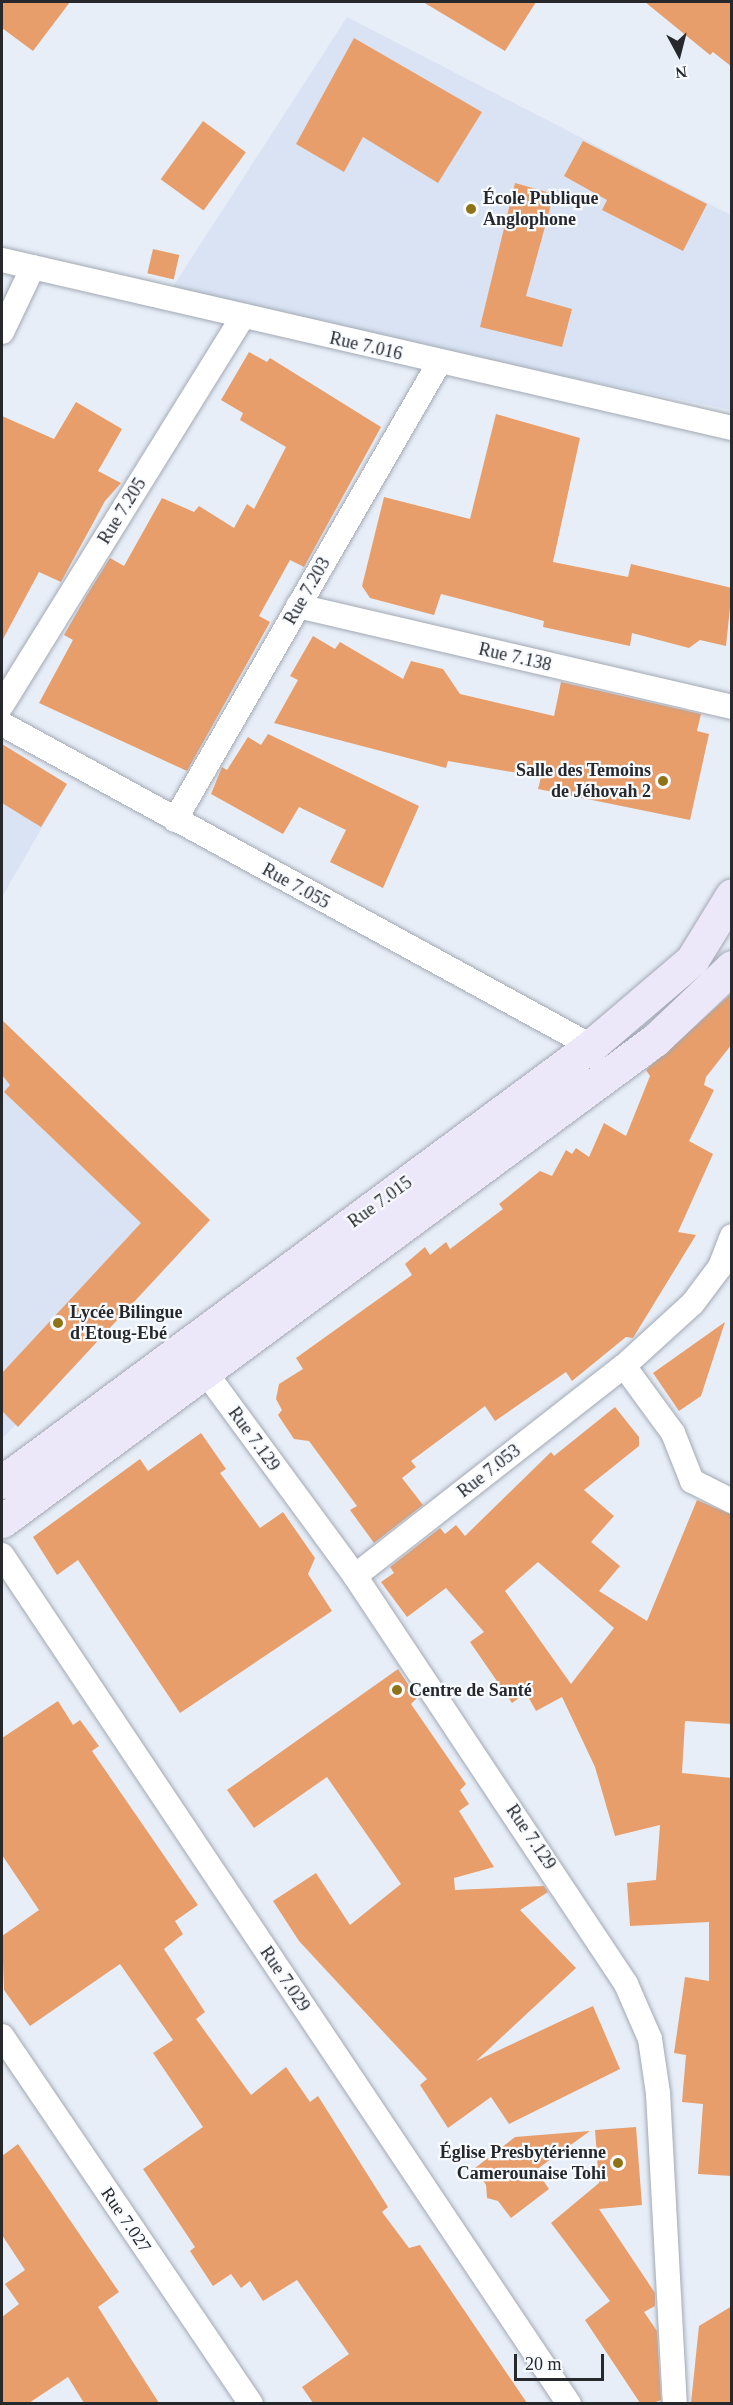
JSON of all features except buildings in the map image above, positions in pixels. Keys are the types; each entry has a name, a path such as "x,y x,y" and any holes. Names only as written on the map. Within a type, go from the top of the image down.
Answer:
{"main road":[{"name":"Rue 7.015","path":"2,1482 194,1343 591,1046 692,960 732,895"},
{"name":"Rue 7.015","path":"2,1521 206,1373 655,1040 732,967"}],"street":[{"name":"Rue 7.016","path":"2,260 242,318 732,428"},
{"path":"2,332 33,267"},
{"name":"Rue 7.205","path":"2,705 242,318"},
{"name":"Rue 7.203","path":"175,820 439,363"},
{"name":"Rue 7.138","path":"298,606 732,707"},
{"name":"Rue 7.055","path":"2,724 591,1046"},
{"name":"Rue 7.053","path":"355,1576 624,1365 693,1303 720,1268 732,1236"},
{"name":"Rue 7.129","path":"194,1343 206,1373 355,1576 603,1944 650,2039 658,2093 675,2403"},
{"path":"624,1365 673,1433 681,1465 692,1481 732,1501"},
{"name":"Rue 7.029","path":"2,1555 569,2403"},
{"name":"Rue 7.027","path":"2,2036 251,2403"}],"shaded area":[{"name":"École Publique Anglophone","path":"347,17 731,215 731,410 167,296"},
{"path":"2,744 67,784 2,897"},
{"name":"Lycée Bilingue d'Etoug-Ebé","path":"2,1020 210,1220 2,1439"}],"place":[{"name":"École Publique Anglophone","path":"471,209"},
{"name":"Salle des Temoins de Jéhovah 2","path":"663,781"},
{"name":"Lycée Bilingue d'Etoug-Ebé","path":"58,1323"},
{"name":"Centre de Santé","path":"397,1690"},
{"name":"Église Presbytérienne Camerounaise Tohi","path":"618,2163"}]}
